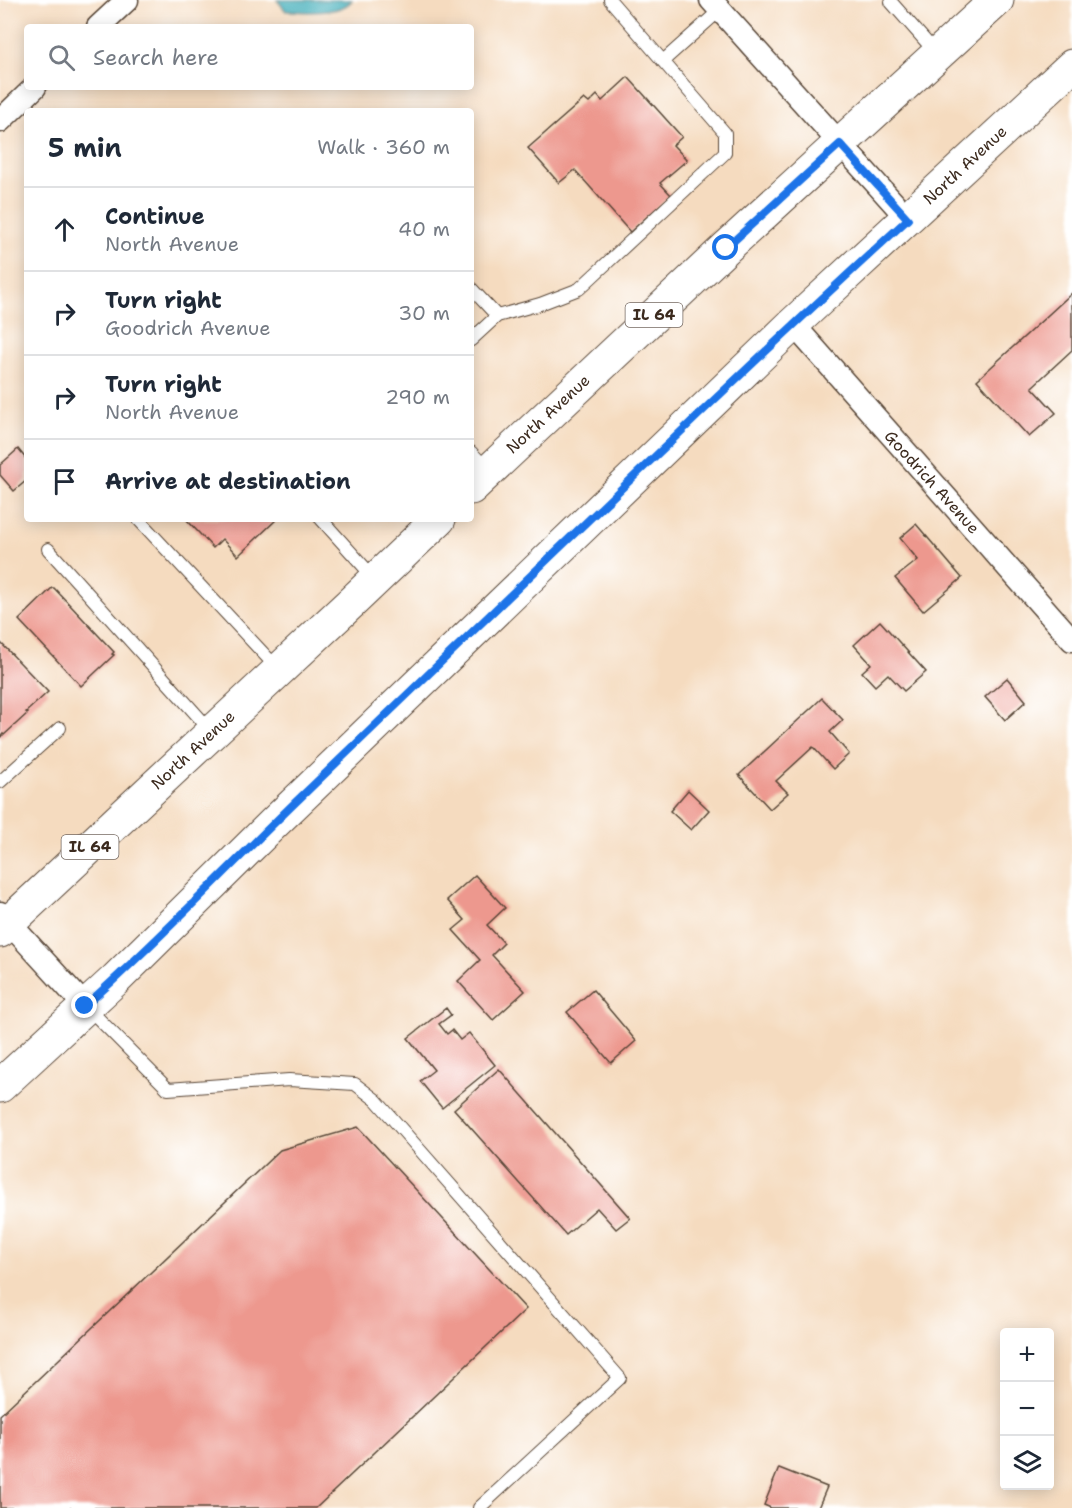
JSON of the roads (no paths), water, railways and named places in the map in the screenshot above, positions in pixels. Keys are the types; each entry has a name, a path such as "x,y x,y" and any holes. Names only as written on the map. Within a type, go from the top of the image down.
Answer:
{"main road":[{"name":"North Avenue","path":"477,470 700,272 998,0"},
{"name":"North Avenue","path":"0,1086 116,979 274,823 793,324 1072,66"},
{"name":"North Avenue","path":"3,922 279,670 435,522"}],"street":[{"path":"101,24 127,0"},
{"path":"716,5 908,219"},
{"path":"0,121 32,90"},
{"name":"Goodrich Avenue","path":"793,324 1072,640"},
{"path":"3,922 85,1006"}],"lane":[{"path":"474,337 497,316 540,304 579,289 725,153 725,133 610,0"},
{"path":"891,2 938,55"},
{"path":"663,61 716,5"},
{"path":"474,291 497,316"},
{"path":"141,522 279,670"},
{"path":"324,522 376,580"},
{"path":"48,549 212,732"},
{"path":"0,782 60,728"},
{"path":"85,1006 168,1089 289,1080 355,1084 376,1100 620,1378 479,1508"}],"water":[{"path":"277,0 352,0 340,8 311,12 286,11"}]}
